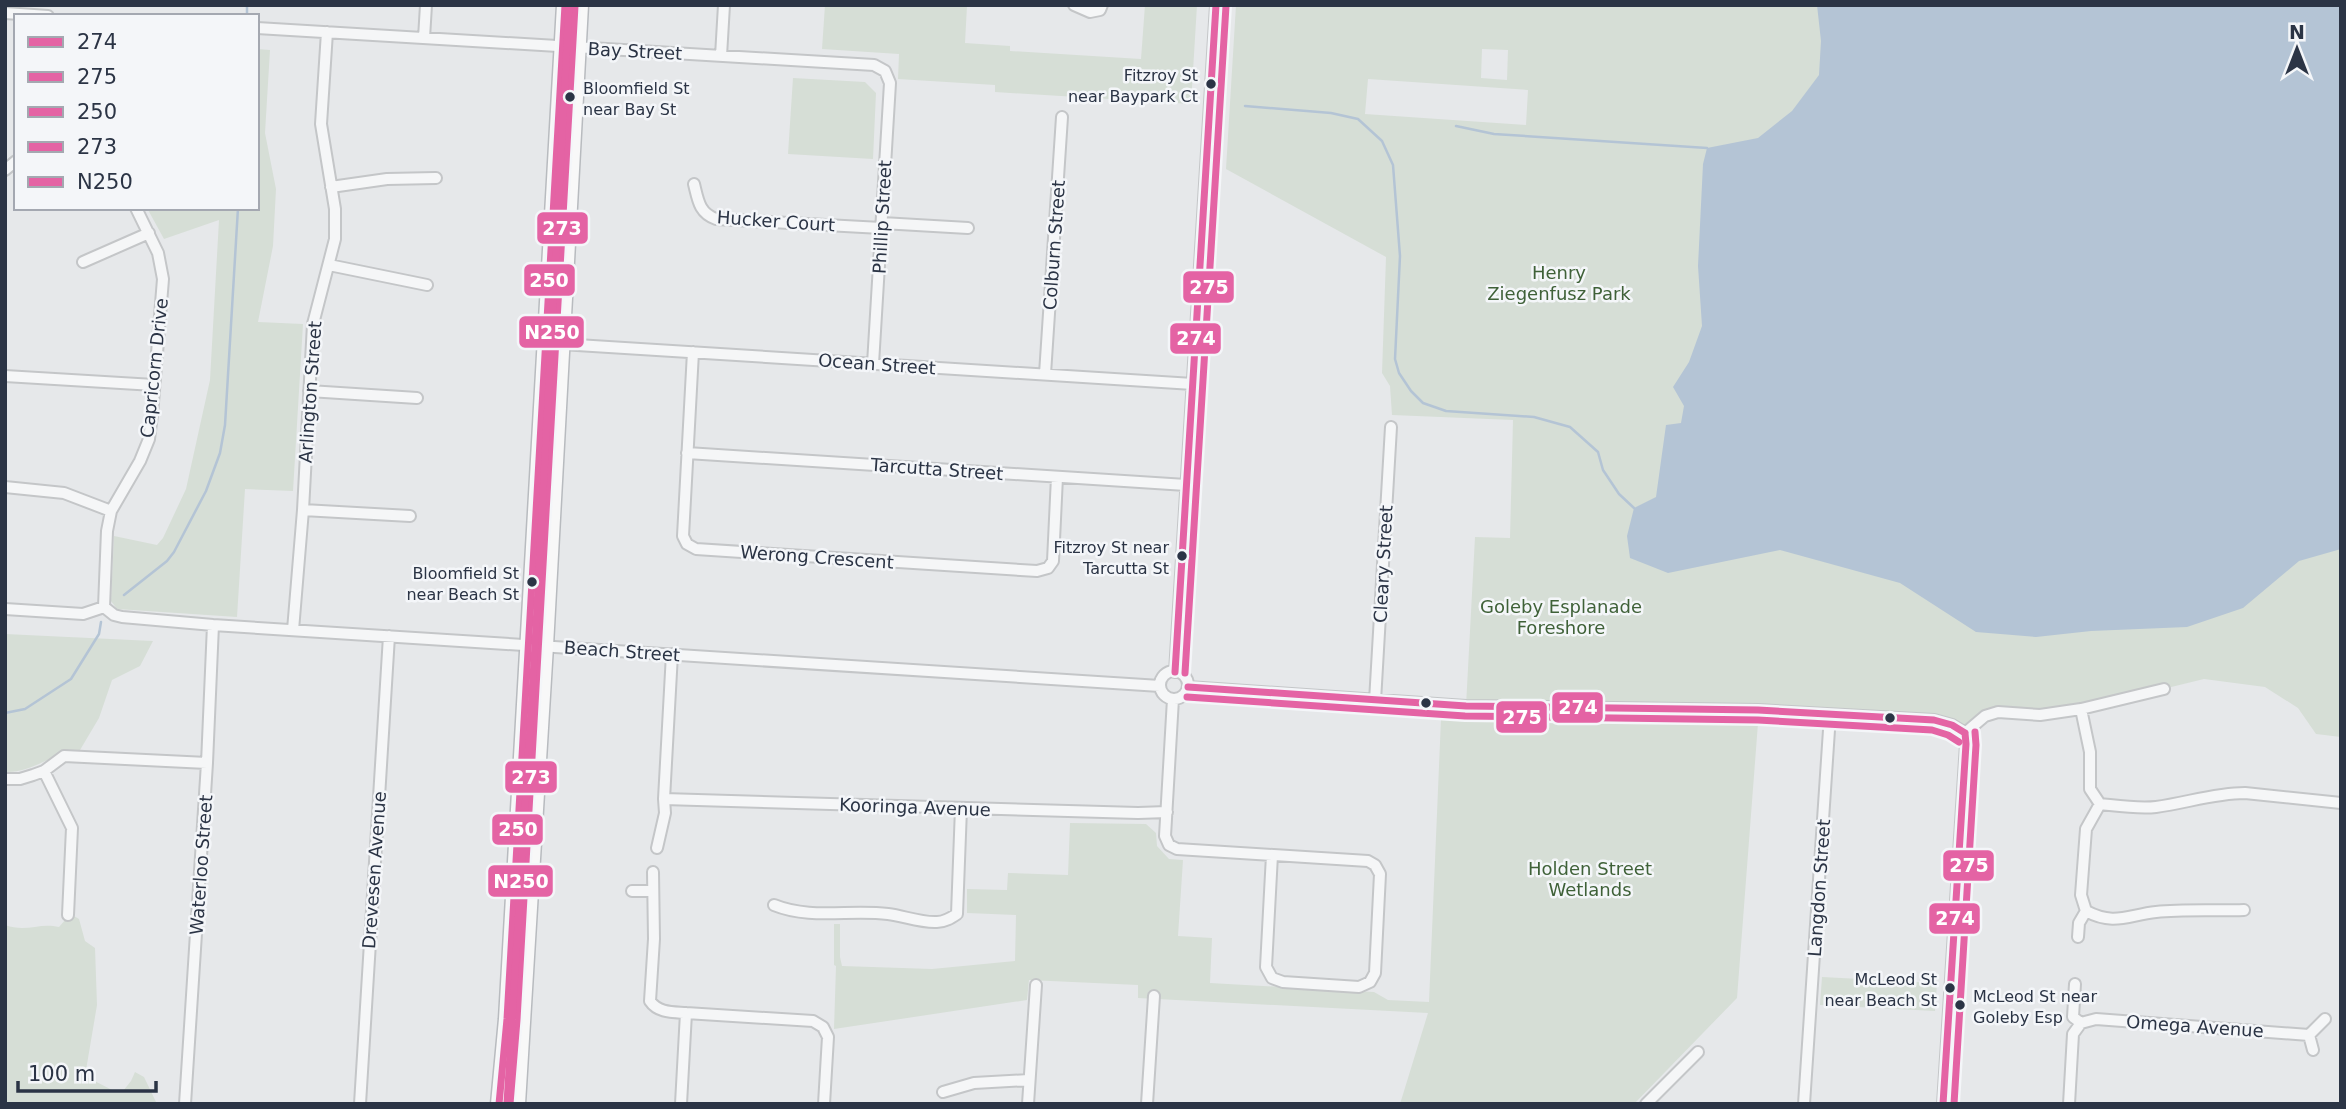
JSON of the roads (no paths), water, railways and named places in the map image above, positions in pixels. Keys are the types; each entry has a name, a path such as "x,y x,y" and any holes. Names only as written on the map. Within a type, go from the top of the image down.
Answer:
{"highway":[{"path":"517,1104 561,344 570,47 565,5"},
{"path":"499,1104 507,1020 528,645 570,47 580,5"}],"street":[{"path":"424,38 426,5"},
{"path":"721,56 724,5"},
{"path":"1074,5 1090,12 1100,10 1102,5"},
{"path":"1175,672 1216,5"},
{"path":"5,13 31,10"},
{"name":"Bay Street","path":"259,28 874,65 885,71"},
{"name":"Arlington Street","path":"293,629 303,510 313,324 335,239 335,209 321,124 327,32"},
{"name":"Phillip Street","path":"873,364 890,83 885,71"},
{"name":"Colburn Street","path":"1045,374 1062,117"},
{"path":"331,187 387,179 436,178"},
{"name":"Hucker Court","path":"694,184 699,206 706,215 716,219 968,229"},
{"name":"Capricorn Drive","path":"104,607 107,531 111,511 140,461 149,439 163,279 158,254 137,210"},
{"path":"83,262 149,233"},
{"path":"329,265 427,285"},
{"name":"Ocean Street","path":"561,344 1193,384"},
{"name":"Werong Crescent","path":"693,352 683,536 687,544 696,549 1037,571 1048,568 1053,561 1057,477"},
{"path":"5,376 154,385"},
{"path":"309,391 417,398"},
{"name":"Cleary Street","path":"1375,701 1391,427"},
{"name":"Tarcutta Street","path":"687,453 1186,485"},
{"path":"5,487 64,493 111,511"},
{"path":"303,510 410,516"},
{"name":"Beach Street","path":"5,610 83,614 104,607 114,615 122,617 213,625 1160,686"},
{"name":"Waterloo Street","path":"186,1104 213,625"},
{"name":"Drevesen Avenue","path":"360,1104 389,636"},
{"path":"657,848 665,813 672,654"},
{"path":"1175,672 1185,677 1188,687 1182,696 1173,699 1164,695 1160,686 1164,676 1175,672"},
{"path":"1188,687 1466,706 1758,710 1934,720 1952,725 1965,733"},
{"path":"1965,733 1985,716 1998,712 2040,715 2081,709 2164,689"},
{"path":"1173,699 1165,836 1168,845 1177,849 1368,861 1375,865 1380,874 1375,973 1370,982 1360,986 1283,982 1272,978 1266,967 1272,855"},
{"path":"2081,709 2090,752 2090,789 2100,804"},
{"name":"Langdon Street","path":"1804,1104 1830,715"},
{"path":"1943,1104 1965,733"},
{"path":"5,779 20,779 44,771 64,756 207,763"},
{"path":"44,771 72,828 68,915"},
{"path":"2100,804 2156,807 2237,793 2341,803"},
{"name":"Kooringa Avenue","path":"664,799 1167,812"},
{"path":"2100,804 2086,829 2081,895 2086,911 2099,918 2128,919 2155,912 2244,911"},
{"path":"774,905 792,912 818,914 888,914 930,922 941,922 950,918 957,914 959,906 957,878 961,808"},
{"path":"653,872 654,939 650,1001 653,1007 686,1013 813,1021 823,1027 828,1037 824,1104"},
{"path":"632,891 652,891"},
{"path":"2078,937 2079,923 2086,911"},
{"path":"2069,1104 2073,1034 2081,1023 2073,1017 2075,984"},
{"path":"1028,1104 1036,985"},
{"path":"1147,1104 1154,996"},
{"path":"681,1104 686,1013"},
{"path":"2313,1050 2309,1035 2325,1018"},
{"name":"Omega Avenue","path":"2081,1023 2096,1019 2309,1035"},
{"path":"1646,1104 1698,1052"},
{"path":"943,1092 974,1083 1029,1080"}],"water":[{"path":"1817,5 2341,5 2341,549 2299,561 2243,608 2187,627 2091,631 2036,637 1976,632 1900,583 1780,550 1668,573 1630,558 1627,536 1634,508 1656,497 1666,425 1681,423 1684,406 1673,387 1689,362 1702,326 1698,266 1703,164 1707,148 1758,138 1792,111 1819,75 1821,41"}],"waterway":[{"path":"247,5 247,13"},
{"path":"1245,106 1331,113 1358,119 1382,141 1393,165 1400,256 1395,359 1399,373 1411,391 1423,403 1446,411 1534,417 1570,427 1598,452 1603,470 1619,494 1634,508"},
{"path":"1456,126 1494,134 1707,148"},
{"path":"124,595 167,561 174,552 206,491 220,453 225,425 238,210"},
{"path":"5,713 25,709 71,679 99,634 101,622"}],"place":[{"name":"Fitzroy St near Baypark Ct","path":"1211,84"},
{"name":"Bloomfield St near Bay St","path":"570,97"},
{"name":"Fitzroy St near Tarcutta St","path":"1182,556"},
{"name":"Bloomfield St near Beach St","path":"532,582"},
{"name":"McLeod St near Beach St","path":"1950,988"},
{"name":"McLeod St near Goleby Esp","path":"1960,1005"}],"park label":[{"name":"Henry Ziegenfusz Park","path":"1559,282"},
{"name":"Goleby Esplanade Foreshore","path":"1561,616"},
{"name":"Holden Street Wetlands","path":"1590,878"}]}
